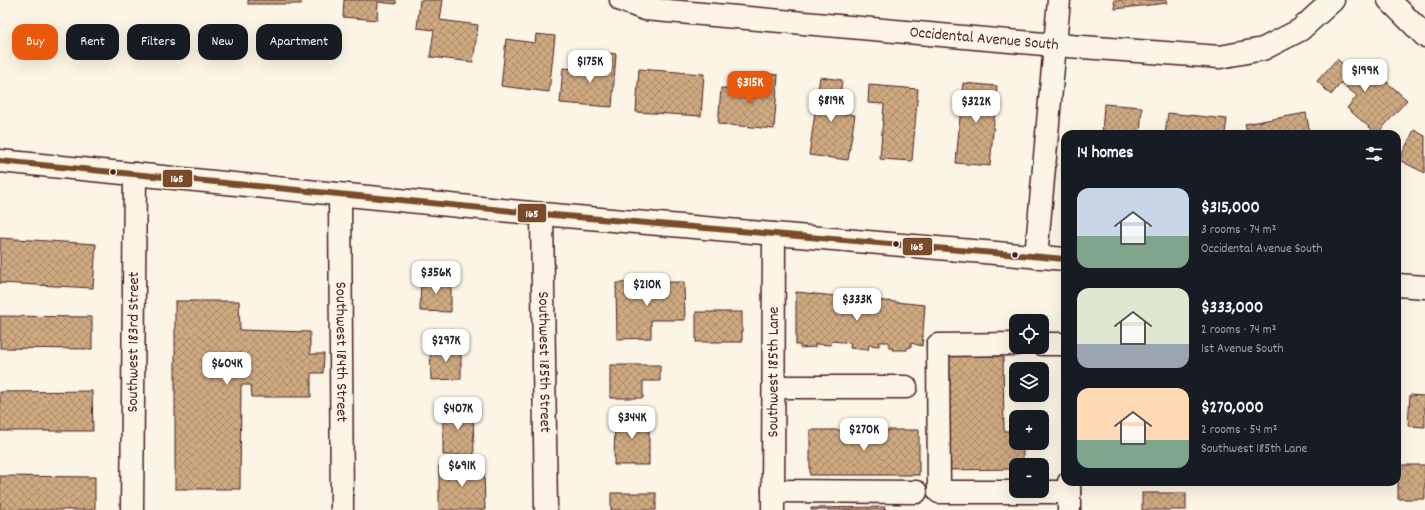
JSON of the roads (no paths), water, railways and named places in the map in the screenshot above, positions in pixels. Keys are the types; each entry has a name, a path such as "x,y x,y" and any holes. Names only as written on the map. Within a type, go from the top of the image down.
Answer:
{"street":[{"name":"Occidental Avenue South","path":"621,0 645,8 1055,45 1220,56 1264,49 1300,30 1333,0"},
{"path":"1036,257 1059,0"},
{"path":"1389,0 1425,36"},
{"path":"0,161 542,214 1061,259"},
{"name":"Southwest 183rd Street","path":"132,510 135,174"},
{"name":"Southwest 184th Street","path":"340,194 342,510"},
{"name":"Southwest 185th Street","path":"542,214 546,510"},
{"name":"Southwest 185th Lane","path":"773,500 774,234"},
{"path":"1401,285 1425,287"},
{"path":"1009,344 938,345 939,492 1069,495"},
{"path":"1049,344 1061,344"},
{"path":"774,387 906,387"},
{"path":"773,500 916,492"}]}
